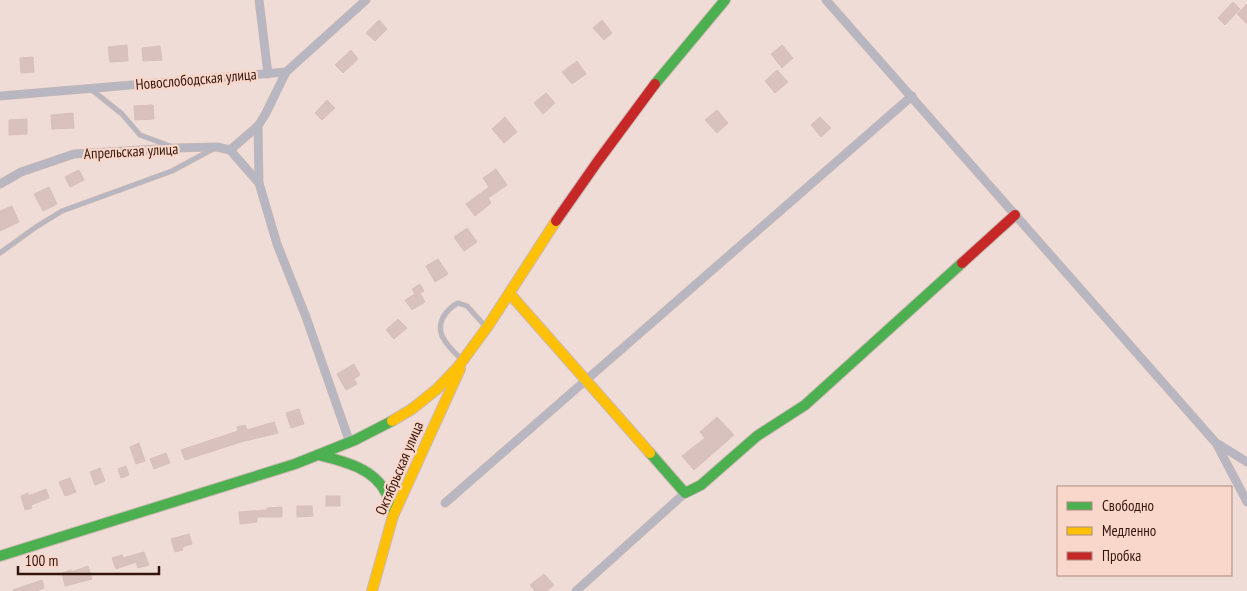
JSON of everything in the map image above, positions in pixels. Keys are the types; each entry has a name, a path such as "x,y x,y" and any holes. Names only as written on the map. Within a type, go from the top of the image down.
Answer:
{"street":[{"path":"259,0 268,74"},
{"path":"258,183 230,150 258,126 286,72 366,0"},
{"path":"0,556 319,455 350,443 390,423 415,406 438,388 464,362 613,139 681,51 725,0"},
{"path":"826,0 1216,443 1247,502"},
{"name":"Новослободская улица","path":"0,96 286,72"},
{"path":"445,503 912,96"},
{"path":"258,126 258,183 277,244 306,317 350,443"},
{"name":"Апрельская улица","path":"0,184 22,172 74,154 174,148 217,147 230,150"},
{"path":"576,591 685,493 701,485 757,436 805,405 1015,215"},
{"path":"510,294 685,493"},
{"name":"Октябрьская улица","path":"372,591 393,516 464,362"},
{"path":"1216,443 1247,462"},
{"path":"319,455 349,463 375,478 386,492 393,516"}],"lane":[{"path":"89,88 122,114 140,135 174,148"},
{"path":"0,253 62,211 172,171 217,147"},
{"path":"464,362 444,341 440,328 442,318 452,306 458,303 467,306 487,327"}],"building":[{"path":"1233,2 1240,9 1225,25 1218,18"},
{"path":"1247,4 1247,24 1237,14"},
{"path":"379,20 387,29 375,41 366,33"},
{"path":"602,20 612,33 604,40 593,28"},
{"path":"127,45 128,61 110,62 108,47"},
{"path":"782,45 793,58 782,68 771,54"},
{"path":"160,46 162,60 143,61 142,48"},
{"path":"351,50 358,59 343,73 335,65"},
{"path":"33,57 34,72 21,73 20,58"},
{"path":"577,61 586,74 572,84 562,72"},
{"path":"777,70 788,82 775,93 765,81"},
{"path":"546,93 555,103 543,114 534,103"},
{"path":"327,100 335,108 322,120 315,113"},
{"path":"153,105 154,119 135,120 134,106"},
{"path":"717,110 728,123 717,133 705,120"},
{"path":"73,113 74,128 52,129 51,115"},
{"path":"505,117 517,132 504,143 492,129"},
{"path":"820,117 831,128 821,137 811,125"},
{"path":"27,119 27,134 9,135 9,120"},
{"path":"496,169 507,185 488,198 491,203 475,216 466,204 489,187 483,178"},
{"path":"79,170 84,180 70,187 65,177"},
{"path":"49,187 57,204 43,211 34,194"},
{"path":"12,206 19,222 0,231 0,211"},
{"path":"467,228 477,242 464,251 454,237"},
{"path":"438,259 448,274 435,282 426,266"},
{"path":"420,284 424,291 420,293 425,302 412,310 405,300 415,294 412,289"},
{"path":"398,319 407,328 394,339 386,330"},
{"path":"354,364 360,375 354,379 357,384 346,390 337,374"},
{"path":"299,409 304,424 291,428 286,413"},
{"path":"717,417 734,435 694,470 682,456 705,438 700,432"},
{"path":"274,422 278,433 241,442 185,460 181,450 238,431 237,427 245,425 247,430"},
{"path":"139,443 145,461 136,464 130,447"},
{"path":"166,453 170,463 154,469 150,459"},
{"path":"126,466 129,475 121,478 118,469"},
{"path":"100,468 105,481 95,485 90,472"},
{"path":"70,478 76,492 65,496 59,482"},
{"path":"46,489 49,498 31,505 32,508 25,510 21,496 28,493 28,496"},
{"path":"326,496 340,496 340,506 326,506"},
{"path":"297,506 312,506 313,516 297,517"},
{"path":"282,507 282,517 257,517 257,522 240,524 239,512"},
{"path":"189,534 192,544 182,547 183,550 175,552 171,539"},
{"path":"144,552 149,565 138,568 136,562 116,569 112,558 122,555 123,558"},
{"path":"88,566 92,579 65,586 62,573 71,570 72,572"},
{"path":"544,574 554,585 547,591 535,591 530,585"},
{"path":"42,580 44,588 37,591 13,591 13,590"}],"traffic: fast":[{"path":"655,84 725,0"},
{"path":"650,453 685,493 701,485 757,436 805,405 962,263"},
{"path":"0,556 295,464 355,440 392,421"},
{"path":"319,455 357,467 374,477 386,493 393,516"}],"traffic: slow":[{"path":"392,421 412,409 437,389 458,367 488,326 556,221"},
{"path":"510,294 650,453"},
{"path":"372,591 393,516 460,369"}],"traffic: jam":[{"path":"556,221 655,84"},
{"path":"962,263 1015,215"}]}
